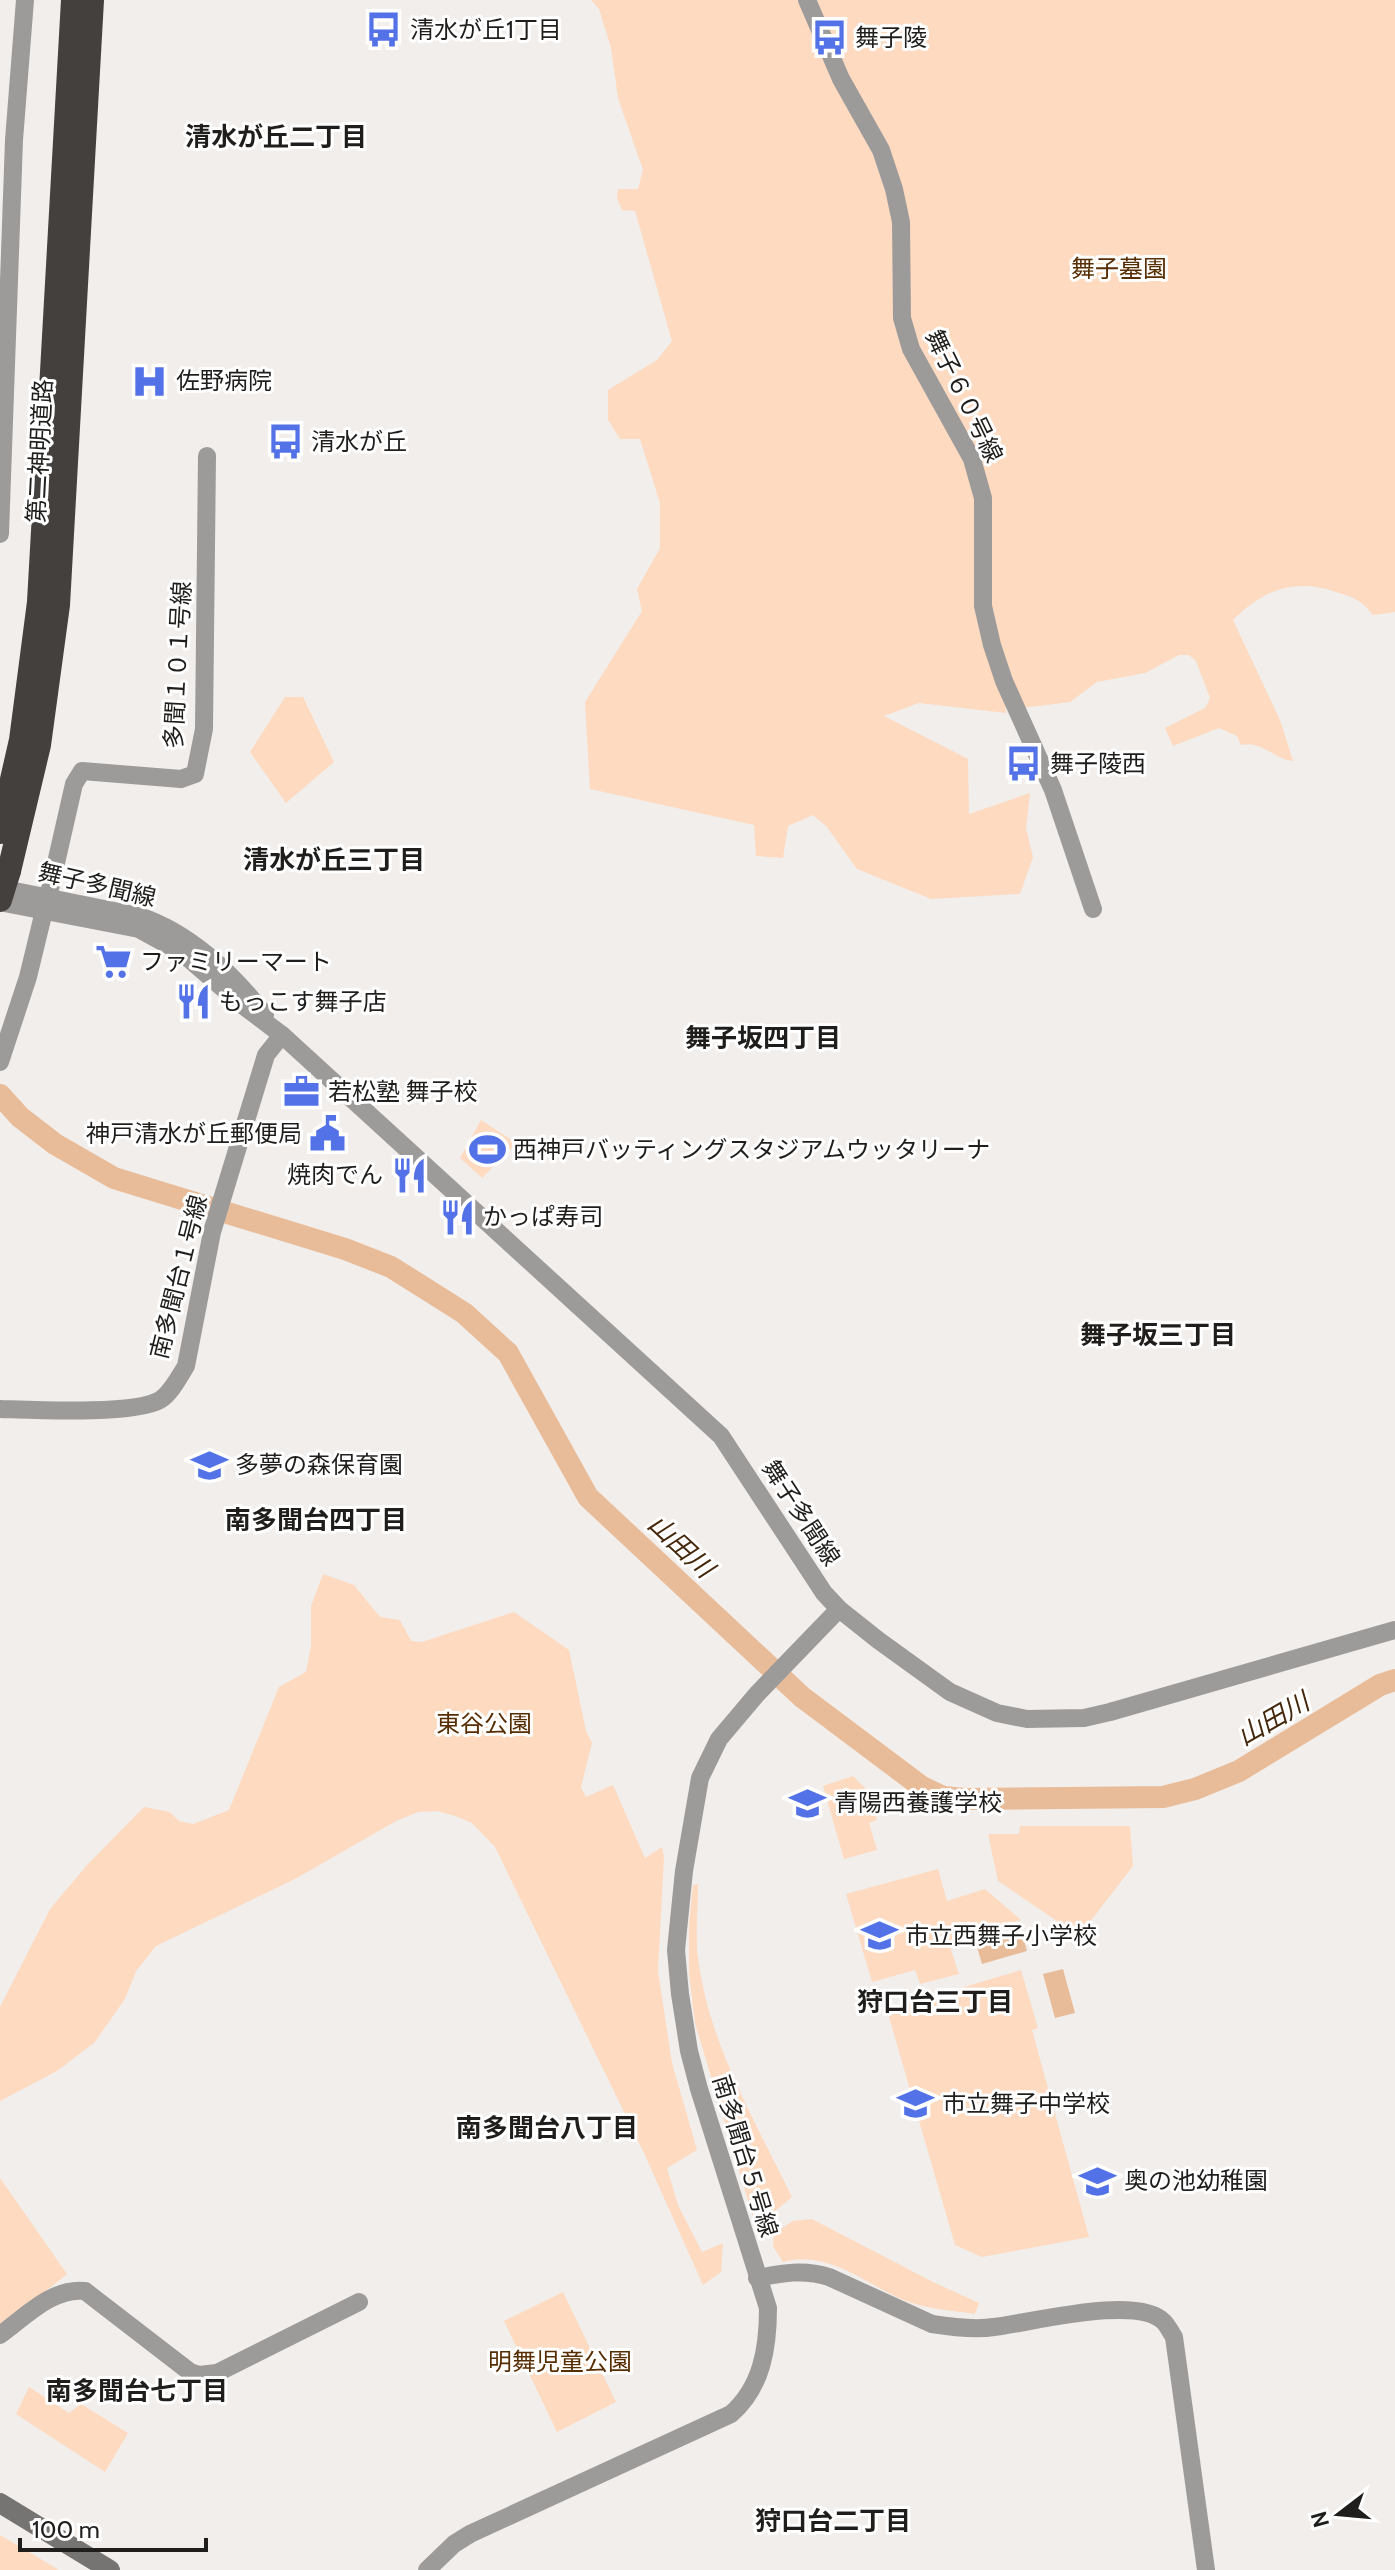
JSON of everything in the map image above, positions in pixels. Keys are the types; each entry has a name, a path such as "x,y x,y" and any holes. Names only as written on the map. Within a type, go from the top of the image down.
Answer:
{"highway":[{"name":"第二神明道路","path":"0,832 21,740 39,602 73,0"},
{"name":"第二神明道路","path":"0,901 39,745 58,605 92,0"}],"main road":[{"path":"0,2503 110,2570"},
{"path":"0,2513 95,2570"}],"street":[{"path":"0,534 4,332 25,0"},
{"name":"舞子６０号線","path":"807,0 841,79 881,150 894,189 901,222 902,318 911,349 972,459 983,498 983,606 992,645 1004,681 1053,790 1093,909"},
{"name":"多聞１０１号線","path":"46,904 74,784 82,771 181,779 195,774 204,729 207,456"},
{"name":"舞子多聞線","path":"5,880 46,904"},
{"name":"舞子多聞線","path":"0,901 46,904 139,929 181,952 282,1035 721,1436 824,1593 839,1609 950,1692 997,1713 1027,1719 1084,1718 1395,1630"},
{"path":"0,1062 46,904"},
{"name":"南多聞台１号線","path":"0,1409 139,1408 162,1399 186,1366 212,1232 266,1055 282,1035"},
{"name":"南多聞台５号線","path":"427,2570 454,2544 470,2534 613,2471 731,2414 754,2386 764,2360 768,2308 689,2051 676,1950 684,1871 700,1778 719,1739 757,1694 839,1609"},
{"path":"757,2278 791,2271 814,2272 932,2324 948,2327 990,2328 1119,2309 1151,2314 1164,2320 1174,2337 1206,2570"},
{"path":"0,2335 57,2294 85,2291 190,2372 199,2375 217,2373 359,2302"}],"green space":[{"name":"舞子墓園","path":"591,0 1395,0 1395,612 1373,615 1361,602 1348,596 1307,586 1268,594 1233,620 1280,720 1293,761 1255,745 1241,745 1237,736 1219,728 1173,746 1165,728 1205,708 1210,698 1196,661 1189,655 1179,655 1145,673 1097,682 1070,702 1022,708 1005,692 1006,713 919,703 884,716 968,759 969,814 1030,793 1026,828 1033,857 1020,894 931,899 857,869 827,827 813,815 788,826 783,858 756,856 754,825 590,789 585,702 642,611 637,589 660,548 660,503 640,439 620,439 608,420 608,390 657,360 672,341 635,211 622,210 617,198 618,189 638,189 643,170 618,98 611,48 599,9"},
{"path":"285,697 303,697 334,762 286,803 250,752"},
{"name":"西神戸バッティングスタジアムウッタリーナ","path":"481,1120 516,1143 482,1178 460,1158"},
{"name":"東谷公園","path":"323,1574 354,1585 380,1617 400,1620 411,1641 422,1642 514,1612 569,1650 586,1731 592,1743 581,1787 586,1797 613,1785 645,1858 662,1847 664,1856 658,1971 672,2063 697,2150 667,2168 678,2205 702,2252 723,2243 721,2272 703,2285 643,2151 495,1847 472,1823 437,1811 418,1812 396,1821 295,1879 156,1946 136,1971 125,1999 94,2043 57,2071 0,2101 0,2007 50,1909 89,1863 144,1807 170,1812 179,1821 193,1824 229,1810 279,1687 306,1672 311,1646 311,1606"},
{"path":"853,1776 869,1792 877,1820 869,1823 877,1850 844,1859 823,1786"},
{"path":"1020,1826 1130,1826 1133,1866 1079,1936 998,1881 988,1834 1019,1834"},
{"path":"938,1869 947,1901 985,1889 1021,1920 948,1941 959,1974 920,1984 915,1970 872,1982 846,1894"},
{"path":"698,1884 698,1958 712,2021 735,2081 792,2197 756,2227 695,2023 689,1972 689,1925 693,1885"},
{"path":"1021,1970 1038,2028 1032,2030 1089,2237 982,2257 955,2245 887,2010"},
{"path":"0,2178 67,2274 0,2328"},
{"path":"812,2219 979,2303 975,2314 910,2302 830,2264 799,2259 783,2262 773,2246 774,2233 793,2221"},
{"name":"明舞児童公園","path":"563,2292 616,2402 557,2432 504,2321"},
{"path":"29,2387 69,2413 81,2404 128,2433 105,2472 16,2414"},
{"path":"0,2535 59,2570 0,2570"}],"shaded area":[{"path":"1022,1933 1027,1951 982,1964 977,1947"},
{"path":"1063,1969 1075,2013 1055,2018 1043,1974"}],"waterway":[{"name":"山田川","path":"0,1095 20,1117 55,1144 114,1178 345,1249 391,1267 464,1313 508,1353 588,1497 802,1697 922,1787 943,1797 1163,1797 1195,1789 1239,1771 1380,1685 1395,1680"}],"place":[{"name":"清水が丘1丁目","path":"384,30"},
{"name":"舞子陵","path":"829,38"},
{"name":"佐野病院","path":"150,381"},
{"name":"清水が丘","path":"285,442"},
{"name":"舞子陵西","path":"1024,764"},
{"name":"ファミリーマート","path":"114,962"},
{"name":"もっこす舞子店","path":"193,1002"},
{"name":"若松塾 舞子校","path":"302,1092"},
{"name":"神戸清水が丘郵便局","path":"328,1134"},
{"name":"西神戸バッティングスタジアムウッタリーナ","path":"487,1150"},
{"name":"焼肉でん","path":"409,1175"},
{"name":"かっぱ寿司","path":"457,1217"},
{"name":"多夢の森保育園","path":"209,1465"},
{"name":"青陽西養護学校","path":"808,1803"},
{"name":"市立西舞子小学校","path":"879,1936"},
{"name":"市立舞子中学校","path":"916,2104"},
{"name":"奥の池幼稚園","path":"1098,2181"}],"district":[{"name":"清水が丘二丁目","path":"276,137"},
{"name":"清水が丘三丁目","path":"334,860"},
{"name":"舞子坂四丁目","path":"763,1038"},
{"name":"舞子坂三丁目","path":"1158,1335"},
{"name":"南多聞台四丁目","path":"316,1520"},
{"name":"狩口台三丁目","path":"935,2002"},
{"name":"南多聞台八丁目","path":"547,2128"},
{"name":"南多聞台七丁目","path":"137,2391"},
{"name":"狩口台二丁目","path":"833,2521"}]}
